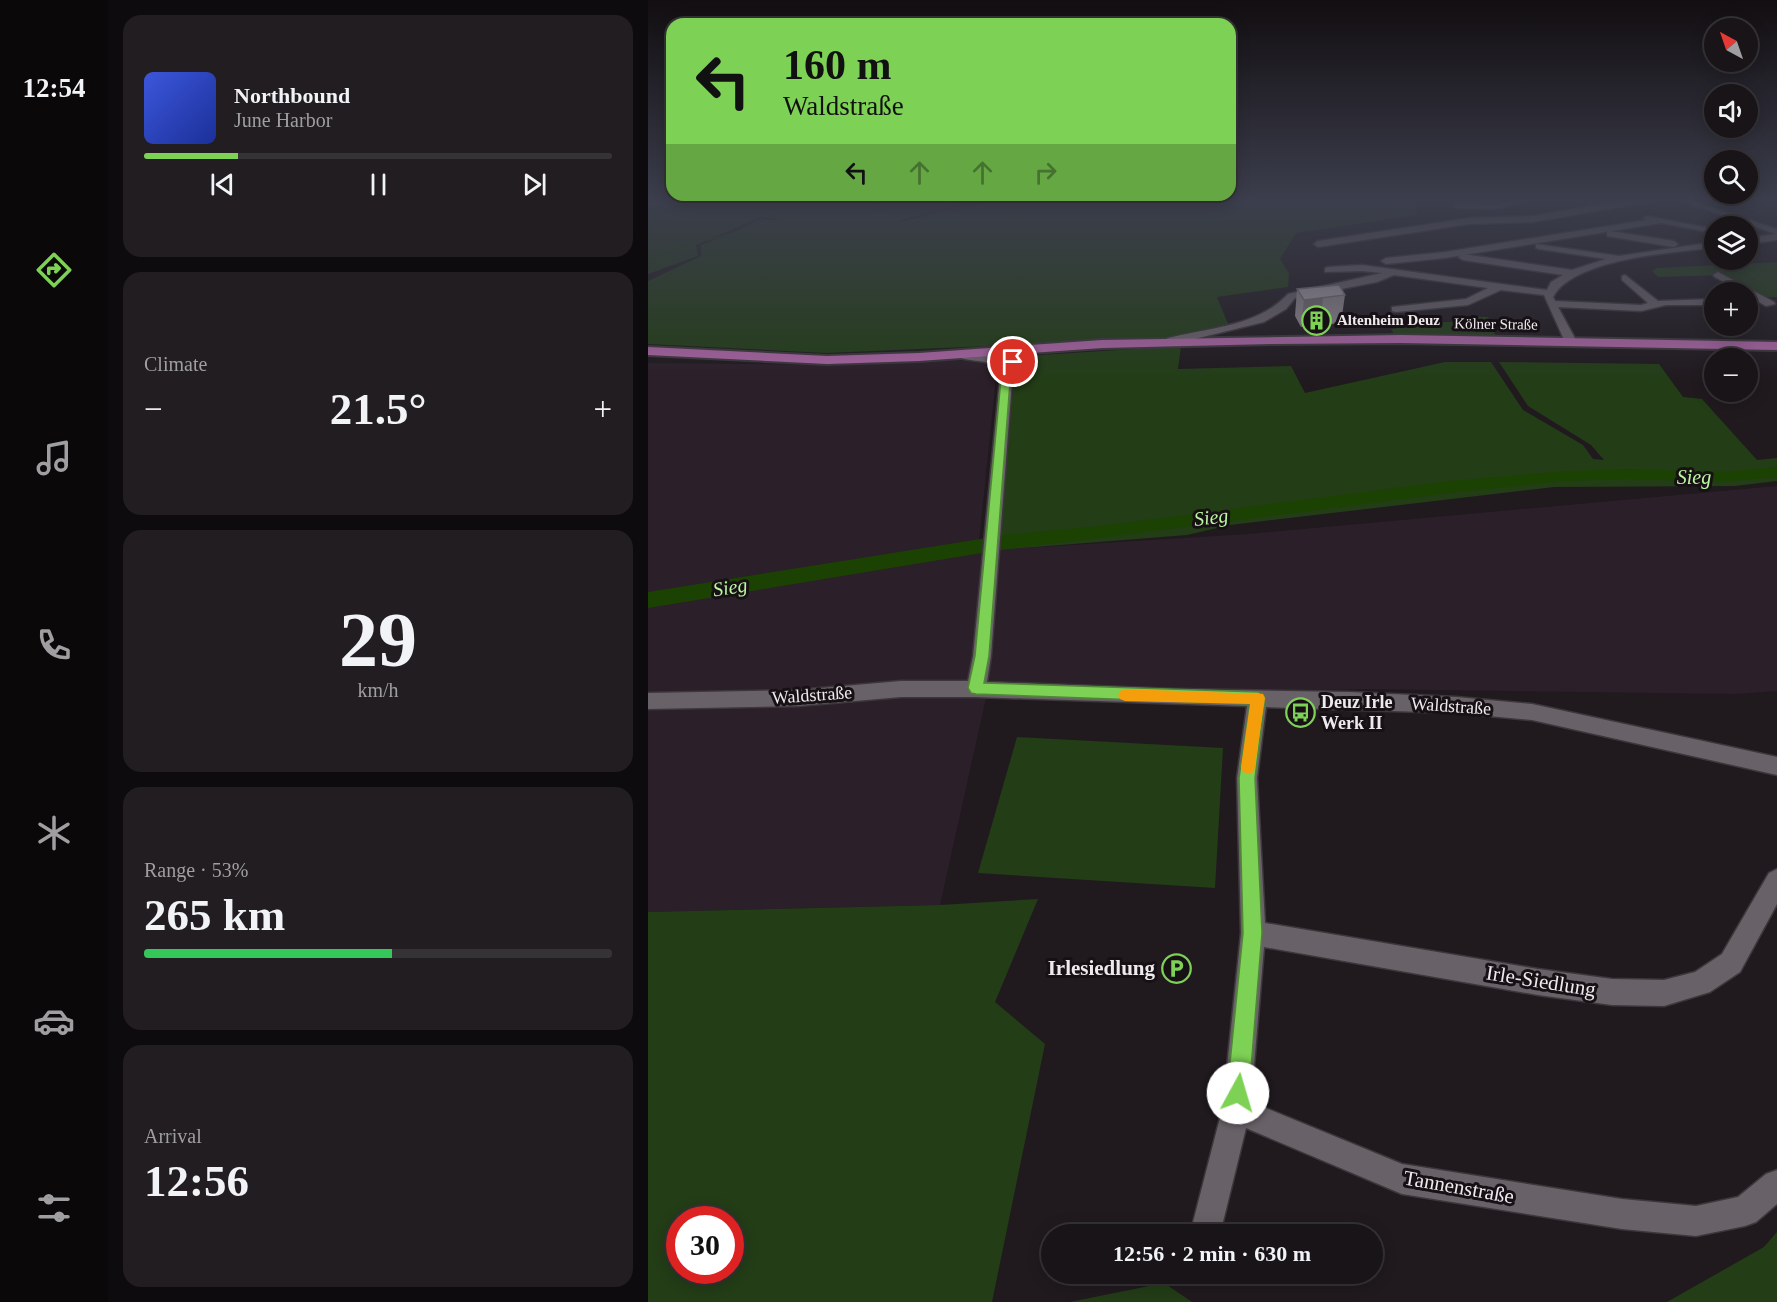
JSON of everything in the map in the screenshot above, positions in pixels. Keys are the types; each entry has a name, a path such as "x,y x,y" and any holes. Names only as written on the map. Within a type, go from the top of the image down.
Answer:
{"main road":[{"name":"Kölner Straße","path":"648,351 827,360 958,354 1007,361 1059,348 1101,350 1166,343 1372,339 1777,346"}],"street":[{"path":"1499,262 1571,273"},
{"path":"1548,293 1557,282 1571,273 1608,262"},
{"path":"1328,270 1354,268 1394,272 1548,293"},
{"path":"1166,343 1260,320 1282,307 1292,296 1377,279 1394,272"},
{"path":"1718,275 1774,305"},
{"path":"1625,278 1655,304"},
{"path":"1396,309 1468,302 1500,286"},
{"path":"1548,293 1551,304 1571,342"},
{"path":"1551,304 1641,308 1666,302 1704,302"},
{"path":"1758,303 1774,305"},
{"path":"976,688 982,656 1007,361"},
{"name":"Waldstraße","path":"648,701 798,698 901,689 976,688 1456,705 1532,712 1777,766"},
{"path":"1207,1224 1236,1110 1253,933 1247,778 1258,698"},
{"name":"Irle-Siedlung","path":"1253,933 1538,982 1612,992 1664,993 1701,983 1731,963 1777,881"},
{"name":"Tannenstraße","path":"1236,1110 1402,1179 1622,1214 1696,1221 1745,1210 1777,1185"}],"shaded area":[{"path":"998,359 978,551 1248,534 1777,486 1777,691 1736,694 1365,689 986,698 940,905 648,912 648,363 824,365"}],"green space":[{"path":"648,262 682,262 648,274"},
{"path":"689,262 1282,262 1289,273 1288,287 1217,297 1228,324 1175,338 826,353 648,344 648,281"},
{"path":"1777,262 1777,297 1758,295 1758,282 1736,282 1724,275 1658,277 1652,271 1657,268 1704,266 1704,270 1758,270 1758,263"},
{"path":"1458,316 1488,317 1496,337 1394,334 1391,329 1437,318 1440,322 1461,322"},
{"path":"1181,346 1178,369 1291,366 1305,393 1445,362 1491,362 1523,410 1583,445 1593,459 1604,460 1591,445 1528,406 1499,362 1659,364 1683,397 1702,399 1757,460 1777,458 1777,481 1735,486 1554,487 1230,525 1187,535 998,550 1015,366 1024,356"},
{"path":"1017,737 1223,748 1215,888 978,873"},
{"path":"1038,899 995,1002 1045,1044 992,1302 648,1302 648,912 940,905"},
{"path":"1777,1232 1777,1302 1667,1302 1764,1247"},
{"path":"1165,1284 1192,1302 1070,1302"}],"building":[{"path":"1339,285 1345,295 1304,300 1297,289"}],"waterway":[{"name":"Sieg","path":"648,600 1012,541 1100,532 1449,487 1566,476 1628,474 1721,477 1777,472"}],"slow traffic":[{"path":"1125,695 1258,698 1249,767"}],"place":[{"name":"Altenheim Deuz","path":"1316,320"},
{"name":"Deuz Irle Werk II","path":"1300,712"},
{"name":"Irlesiedlung","path":"1176,968"}],"route":[{"path":"1013,362 1007,368 982,656 976,688 1174,697 1258,698 1247,778 1253,933 1238,1093"}]}
